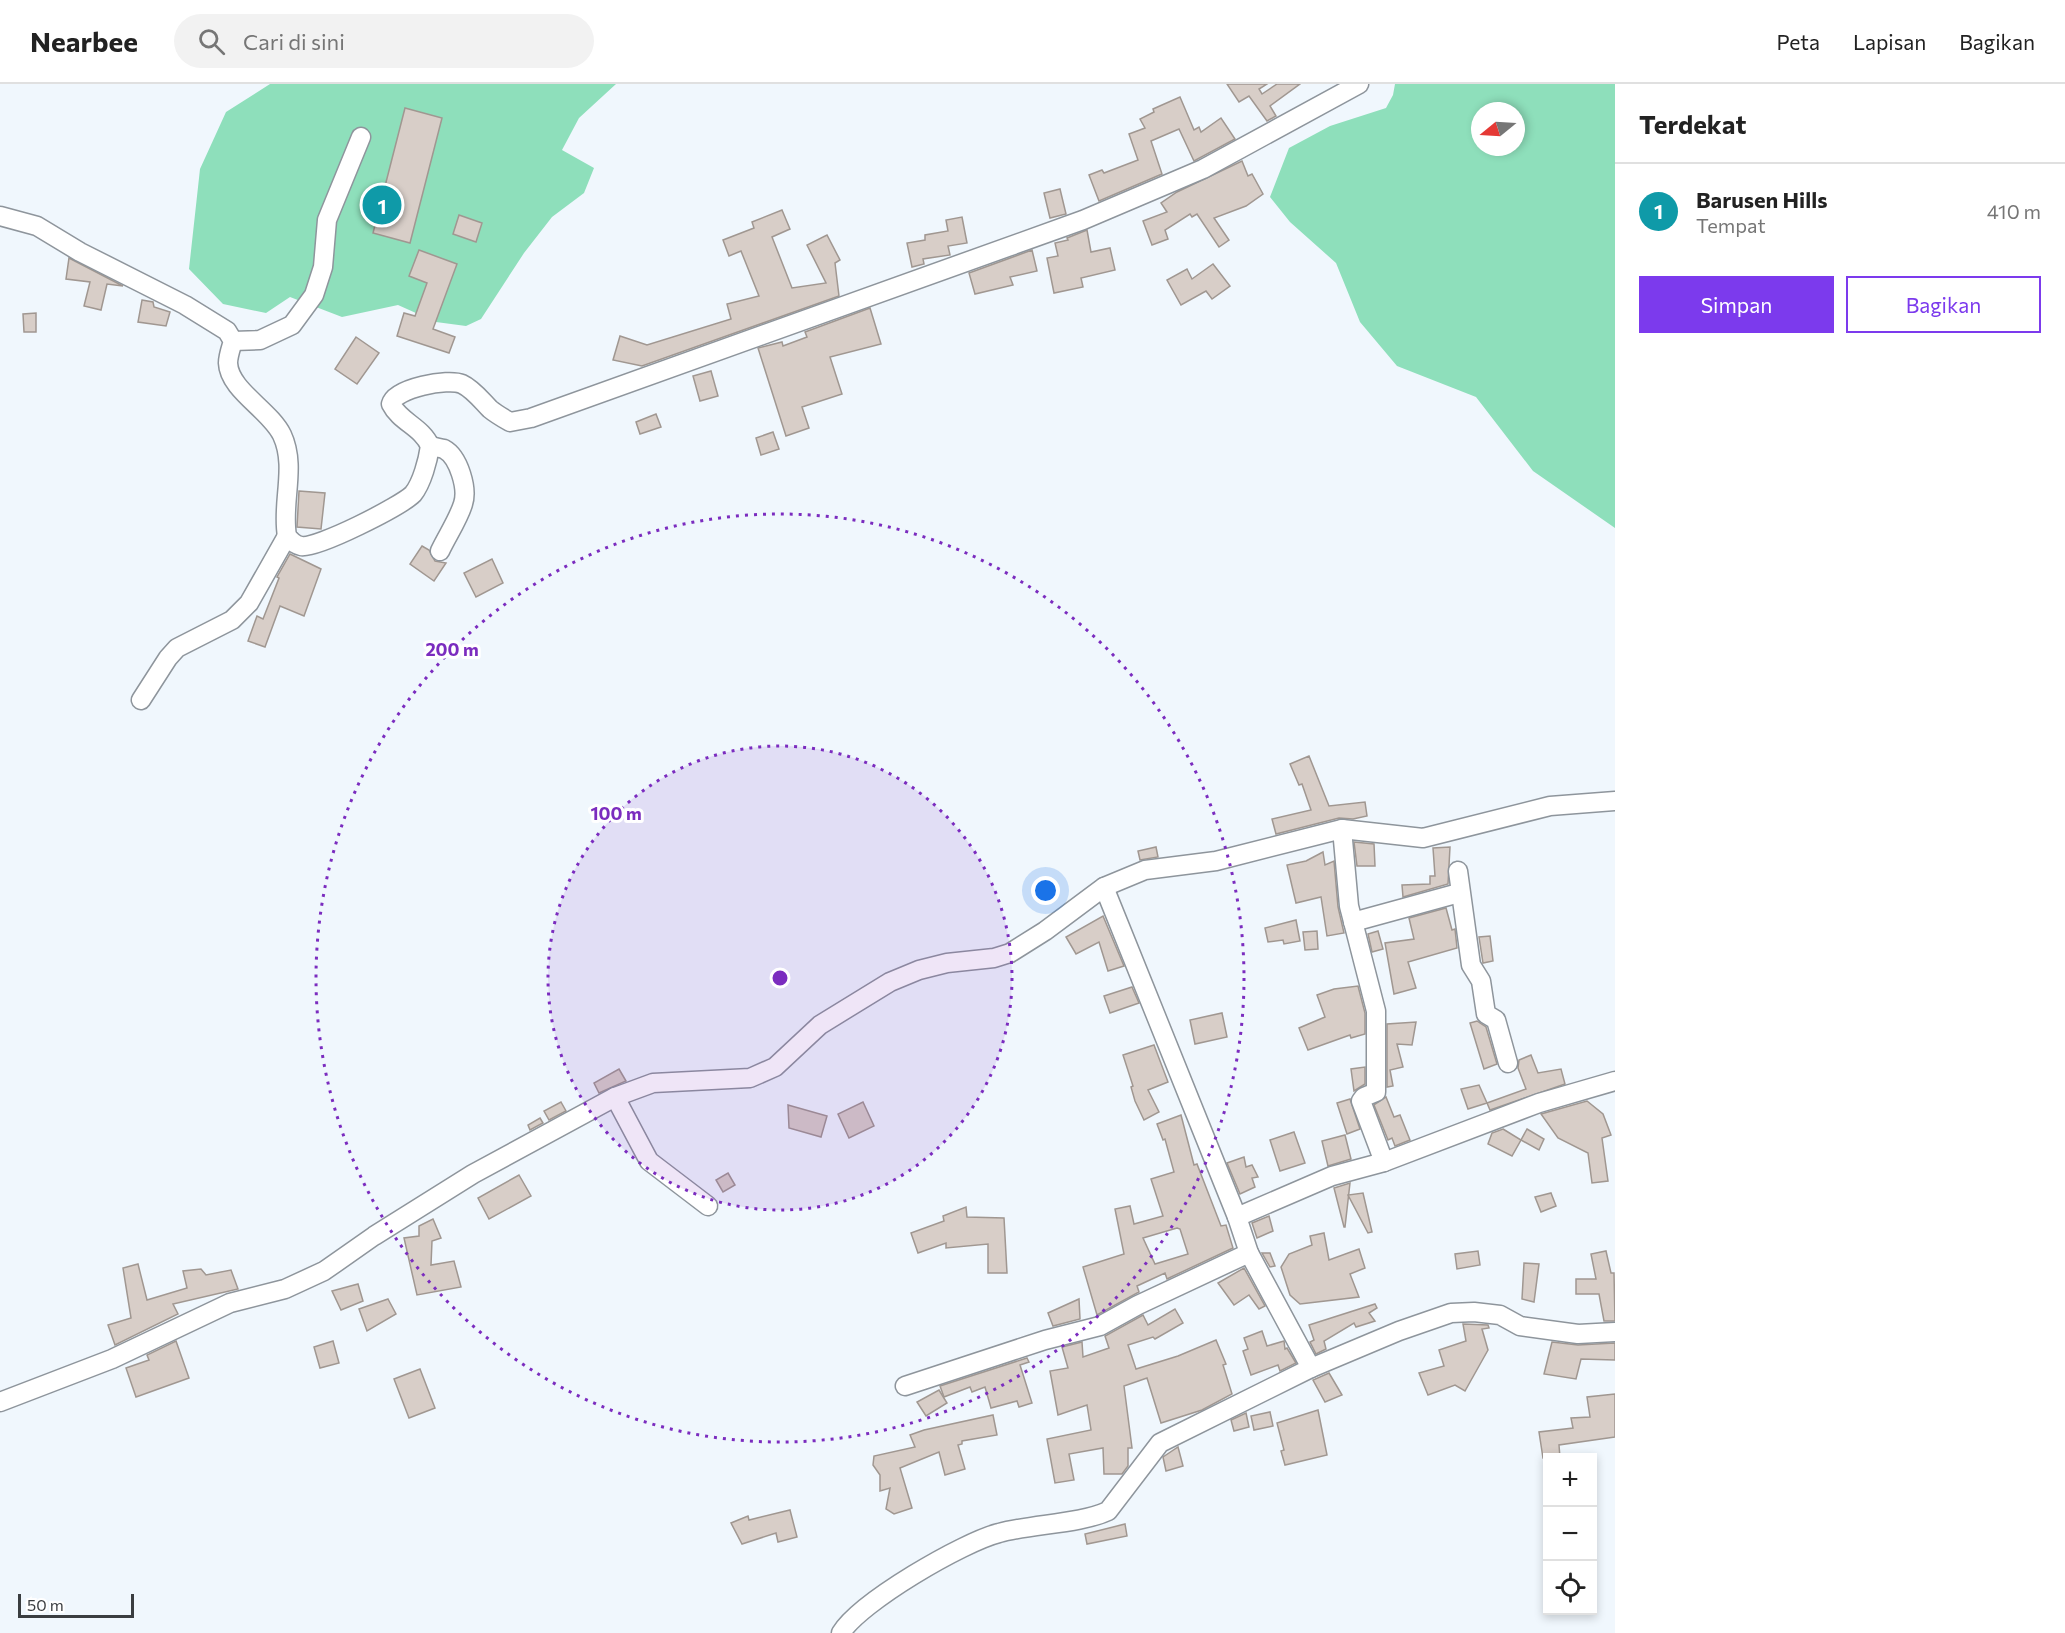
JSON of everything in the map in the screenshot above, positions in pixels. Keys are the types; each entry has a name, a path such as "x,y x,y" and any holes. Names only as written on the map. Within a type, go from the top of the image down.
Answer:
{"street":[{"path":"287,536 292,543 309,546 334,538 408,498 415,491 430,446 426,437 396,413 391,404 396,395 408,390 446,382 462,384 492,411 510,422 531,418 1083,220 1203,169 1359,84"},
{"path":"233,341 260,340 292,325 314,295 323,267 327,220 361,137"},
{"path":"0,216 37,226 80,252 185,305 227,331 233,341 228,360 230,375 235,383 265,411 282,435 286,448 289,463 287,536 249,603 232,620 177,648 141,700"},
{"path":"430,446 444,449 452,456 458,466 464,489 464,502 440,551"},
{"path":"0,1402 112,1359 231,1303 285,1289 324,1271 374,1236 473,1174 615,1097 653,1083 750,1078 763,1074 775,1067 820,1025 890,982 919,970 947,963 994,958 1010,953 1045,931 1104,887 1144,870 1216,861 1342,829 1423,838 1550,806 1615,801"},
{"path":"1342,829 1346,889 1374,999 1377,1026 1377,1092 1364,1097 1361,1101 1384,1162"},
{"path":"1458,871 1459,893 1472,967 1481,981 1486,1014 1496,1020 1508,1063"},
{"path":"1104,887 1237,1216 1249,1253 1311,1368"},
{"path":"1353,922 1459,893"},
{"path":"1237,1216 1332,1176 1384,1162 1539,1103 1615,1081"},
{"path":"615,1097 649,1161 708,1206"},
{"path":"905,1386 1045,1340 1078,1334 1100,1326 1138,1305 1249,1253"},
{"path":"841,1633 866,1607 966,1545 998,1533 1107,1511 1160,1443 1311,1368 1399,1331 1451,1313 1500,1316 1520,1326 1578,1334 1615,1332"}],"green space":[{"path":"270,84 616,84 579,118 562,150 594,168 584,193 552,217 524,253 481,319 466,326 436,322 398,305 342,317 290,297 266,313 223,304 189,269 200,169 226,112"},
{"path":"1395,84 1615,84 1615,528 1533,471 1476,397 1397,366 1360,322 1336,263 1290,222 1270,197 1289,148 1330,126 1386,108 1393,95"}],"building":[{"path":"1227,84 1267,84 1259,89 1262,94 1277,84 1300,84 1270,106 1276,116 1267,121 1249,96 1239,102"},
{"path":"1180,97 1194,130 1199,127 1201,132 1221,118 1235,139 1194,161 1179,129 1151,141 1162,174 1099,201 1089,175 1102,170 1104,173 1138,160 1129,134 1145,128 1140,119 1154,112 1153,109"},
{"path":"405,108 442,118 410,243 373,233"},
{"path":"1242,161 1248,176 1252,174 1263,194 1246,206 1214,218 1229,240 1219,247 1197,214 1192,217 1190,214 1165,230 1168,239 1152,245 1143,221 1167,212 1161,203 1177,192"},
{"path":"1060,189 1066,214 1050,218 1044,193"},
{"path":"782,210 790,229 772,237 792,288 826,283 807,245 827,235 840,260 835,263 839,296 642,366 613,360 620,336 647,345 731,319 727,304 759,296 741,251 729,256 723,240 754,228 752,222"},
{"path":"459,215 482,223 476,242 453,234"},
{"path":"962,217 967,243 948,246 950,255 923,259 924,264 912,267 907,243 925,240 925,235 948,231 946,220"},
{"path":"1087,230 1091,252 1110,248 1115,270 1081,278 1083,287 1054,293 1047,258 1058,256 1055,243 1068,240 1067,238"},
{"path":"419,250 457,264 433,329 455,337 449,353 397,336 404,313 415,316 427,283 409,276"},
{"path":"1032,250 1037,271 1010,277 1013,285 975,294 969,273"},
{"path":"69,258 123,286 107,284 101,310 84,306 90,282 66,279"},
{"path":"1213,264 1230,286 1212,299 1206,291 1181,305 1167,280 1187,269 1192,279"},
{"path":"142,300 153,302 154,307 170,312 166,326 138,322"},
{"path":"870,308 881,344 830,357 842,394 802,407 809,428 786,436 758,348 782,342 783,346 807,337 805,332"},
{"path":"36,313 36,332 24,332 23,314"},
{"path":"356,337 379,353 357,384 335,369"},
{"path":"711,371 718,396 700,401 693,376"},
{"path":"656,414 661,427 640,434 636,422"},
{"path":"773,432 779,449 761,455 756,438"},
{"path":"299,491 325,493 321,529 297,527"},
{"path":"422,546 429,550 435,561 446,563 434,581 410,564"},
{"path":"290,554 321,569 304,616 280,606 265,647 248,641 257,616 263,619 279,578 277,577"},
{"path":"492,559 503,583 476,597 464,573"},
{"path":"1309,756 1329,806 1365,802 1367,816 1353,819 1339,818 1276,834 1272,819 1311,810 1302,784 1299,785 1290,764"},
{"path":"1354,842 1374,844 1375,866 1357,866"},
{"path":"1156,847 1158,857 1140,860 1138,851"},
{"path":"1450,847 1448,884 1403,897 1402,885 1430,884 1430,876 1435,876 1433,848"},
{"path":"1323,852 1325,865 1334,861 1338,907 1344,933 1327,936 1321,897 1296,903 1287,865 1306,861"},
{"path":"1446,908 1452,930 1455,929 1457,948 1408,962 1416,988 1394,994 1385,943 1414,939 1409,918"},
{"path":"1103,916 1124,966 1108,971 1099,942 1076,954 1066,937"},
{"path":"1296,920 1300,941 1284,944 1283,940 1268,942 1265,928"},
{"path":"1317,931 1318,949 1305,950 1303,932"},
{"path":"1378,931 1383,949 1372,952 1368,934"},
{"path":"1490,936 1493,961 1483,963 1479,937"},
{"path":"1358,986 1365,1013 1365,1034 1351,1038 1350,1035 1308,1050 1299,1028 1325,1017 1317,995 1334,989"},
{"path":"1132,987 1139,1003 1110,1013 1104,996"},
{"path":"1222,1013 1227,1037 1195,1044 1190,1020"},
{"path":"1477,1021 1486,1027 1497,1064 1484,1069 1470,1023"},
{"path":"1416,1022 1412,1045 1397,1044 1403,1067 1390,1070 1393,1086 1387,1087 1387,1024"},
{"path":"1154,1045 1168,1082 1148,1090 1159,1112 1144,1120 1135,1101 1131,1087 1133,1086 1123,1055"},
{"path":"1531,1055 1538,1073 1561,1069 1565,1084 1490,1110 1487,1103 1526,1089 1518,1068 1519,1060"},
{"path":"1365,1067 1365,1084 1354,1091 1351,1069"},
{"path":"619,1069 626,1081 599,1093 594,1083"},
{"path":"1479,1085 1487,1103 1468,1109 1461,1089"},
{"path":"1386,1097 1394,1117 1400,1115 1410,1140 1395,1146 1392,1138 1388,1140 1374,1105"},
{"path":"1350,1099 1360,1129 1347,1134 1337,1103"},
{"path":"1587,1101 1603,1114 1611,1135 1602,1138 1608,1181 1592,1183 1588,1153 1558,1138 1541,1114"},
{"path":"561,1102 566,1111 549,1120 544,1111"},
{"path":"863,1102 874,1126 849,1138 838,1114"},
{"path":"788,1105 827,1116 821,1137 789,1128"},
{"path":"1181,1115 1194,1165 1197,1164 1221,1226 1226,1225 1233,1248 1167,1279 1165,1273 1137,1286 1139,1292 1097,1315 1083,1267 1124,1254 1115,1209 1130,1206 1134,1224 1163,1216 1151,1179 1174,1172 1165,1139 1163,1140 1157,1124","holes":["1180,1229 1188,1254 1155,1264 1143,1238"]},
{"path":"540,1118 543,1123 530,1130 528,1125"},
{"path":"1503,1129 1521,1140 1512,1156 1488,1144 1492,1133"},
{"path":"1527,1129 1544,1139 1539,1150 1521,1140"},
{"path":"1294,1132 1305,1163 1280,1171 1270,1140"},
{"path":"1345,1135 1351,1159 1328,1166 1322,1141"},
{"path":"1244,1157 1246,1167 1252,1165 1258,1177 1252,1178 1255,1187 1240,1194 1227,1163"},
{"path":"728,1173 735,1185 723,1192 716,1180"},
{"path":"519,1175 531,1196 489,1219 478,1198"},
{"path":"1350,1183 1345,1227 1344,1227 1334,1188"},
{"path":"1363,1193 1372,1232 1368,1233 1348,1195"},
{"path":"1551,1193 1556,1206 1541,1212 1535,1197"},
{"path":"966,1207 967,1217 1004,1218 1007,1273 988,1273 988,1244 946,1248 946,1243 918,1253 911,1233 944,1221 943,1216"},
{"path":"1269,1216 1273,1231 1257,1238 1252,1223"},
{"path":"433,1219 441,1238 432,1241 431,1265 454,1261 461,1287 417,1295 404,1238 419,1236 419,1226"},
{"path":"1324,1233 1329,1260 1359,1249 1365,1268 1350,1274 1359,1297 1300,1304 1290,1295 1281,1267 1289,1254 1312,1245 1310,1236"},
{"path":"1478,1251 1480,1265 1457,1269 1455,1254"},
{"path":"1606,1251 1611,1273 1614,1273 1615,1321 1604,1321 1599,1294 1576,1294 1576,1279 1596,1279 1591,1254"},
{"path":"1262,1253 1270,1253 1275,1266 1270,1267"},
{"path":"1524,1263 1539,1264 1534,1302 1522,1299"},
{"path":"138,1264 147,1300 187,1288 183,1271 201,1269 206,1275 231,1270 238,1289 173,1304 178,1314 115,1345 108,1325 131,1318 123,1268"},
{"path":"1244,1268 1265,1306 1259,1309 1249,1295 1234,1305 1218,1283"},
{"path":"358,1284 363,1301 341,1310 332,1291"},
{"path":"388,1299 396,1314 367,1331 359,1309"},
{"path":"1079,1299 1080,1319 1053,1326 1048,1313"},
{"path":"1375,1304 1377,1308 1369,1313 1375,1321 1356,1327 1354,1323 1324,1341 1326,1349 1316,1354 1310,1342 1314,1340 1309,1325"},
{"path":"1175,1309 1183,1323 1155,1339 1153,1337 1128,1345 1136,1369 1178,1356 1216,1340 1226,1364 1223,1365 1232,1394 1202,1410 1161,1423 1147,1378 1124,1386 1132,1448 1128,1448 1128,1466 1122,1474 1104,1474 1103,1448 1069,1454 1074,1480 1055,1483 1047,1439 1091,1430 1087,1405 1058,1415 1050,1371 1068,1368 1062,1347 1082,1342 1083,1357 1109,1348 1105,1336 1143,1315 1148,1325"},
{"path":"1463,1324 1488,1325 1489,1328 1482,1329 1488,1350 1465,1391 1455,1385 1428,1395 1419,1373 1444,1366 1439,1350 1466,1341"},
{"path":"1262,1331 1267,1346 1284,1341 1285,1349 1287,1348 1296,1363 1280,1371 1278,1365 1251,1375 1243,1351 1248,1349 1244,1338"},
{"path":"176,1341 189,1378 136,1397 126,1368 149,1360 147,1355"},
{"path":"333,1341 339,1363 320,1368 314,1347"},
{"path":"1552,1342 1578,1345 1615,1343 1615,1360 1581,1359 1576,1379 1544,1374"},
{"path":"1027,1358 1029,1362 1020,1365 1032,1403 1019,1407 1017,1401 991,1408 985,1387 972,1392 970,1387 944,1397 940,1386"},
{"path":"420,1369 435,1408 409,1418 394,1379"},
{"path":"1329,1373 1342,1395 1325,1402 1313,1380"},
{"path":"939,1390 947,1403 926,1416 917,1402"},
{"path":"1615,1394 1615,1437 1559,1445 1560,1453 1543,1453 1543,1458 1539,1432 1573,1428 1571,1418 1590,1417 1587,1397"},
{"path":"1318,1410 1327,1455 1285,1465 1281,1451 1284,1450 1277,1423"},
{"path":"1270,1412 1273,1426 1254,1430 1251,1416"},
{"path":"1246,1413 1249,1427 1234,1431 1231,1420"},
{"path":"993,1415 997,1435 962,1441 962,1444 958,1445 965,1469 945,1475 939,1452 900,1468 912,1508 894,1514 886,1509 890,1488 880,1491 880,1475 873,1465 874,1456 915,1447 910,1435 924,1430"},
{"path":"1178,1447 1183,1466 1166,1471 1163,1457"},
{"path":"790,1510 797,1537 778,1542 776,1533 742,1544 731,1523 748,1516 749,1520"},
{"path":"1125,1524 1127,1536 1087,1544 1085,1534"}],"place":[{"name":"Barusen Hills","path":"382,205"}]}
